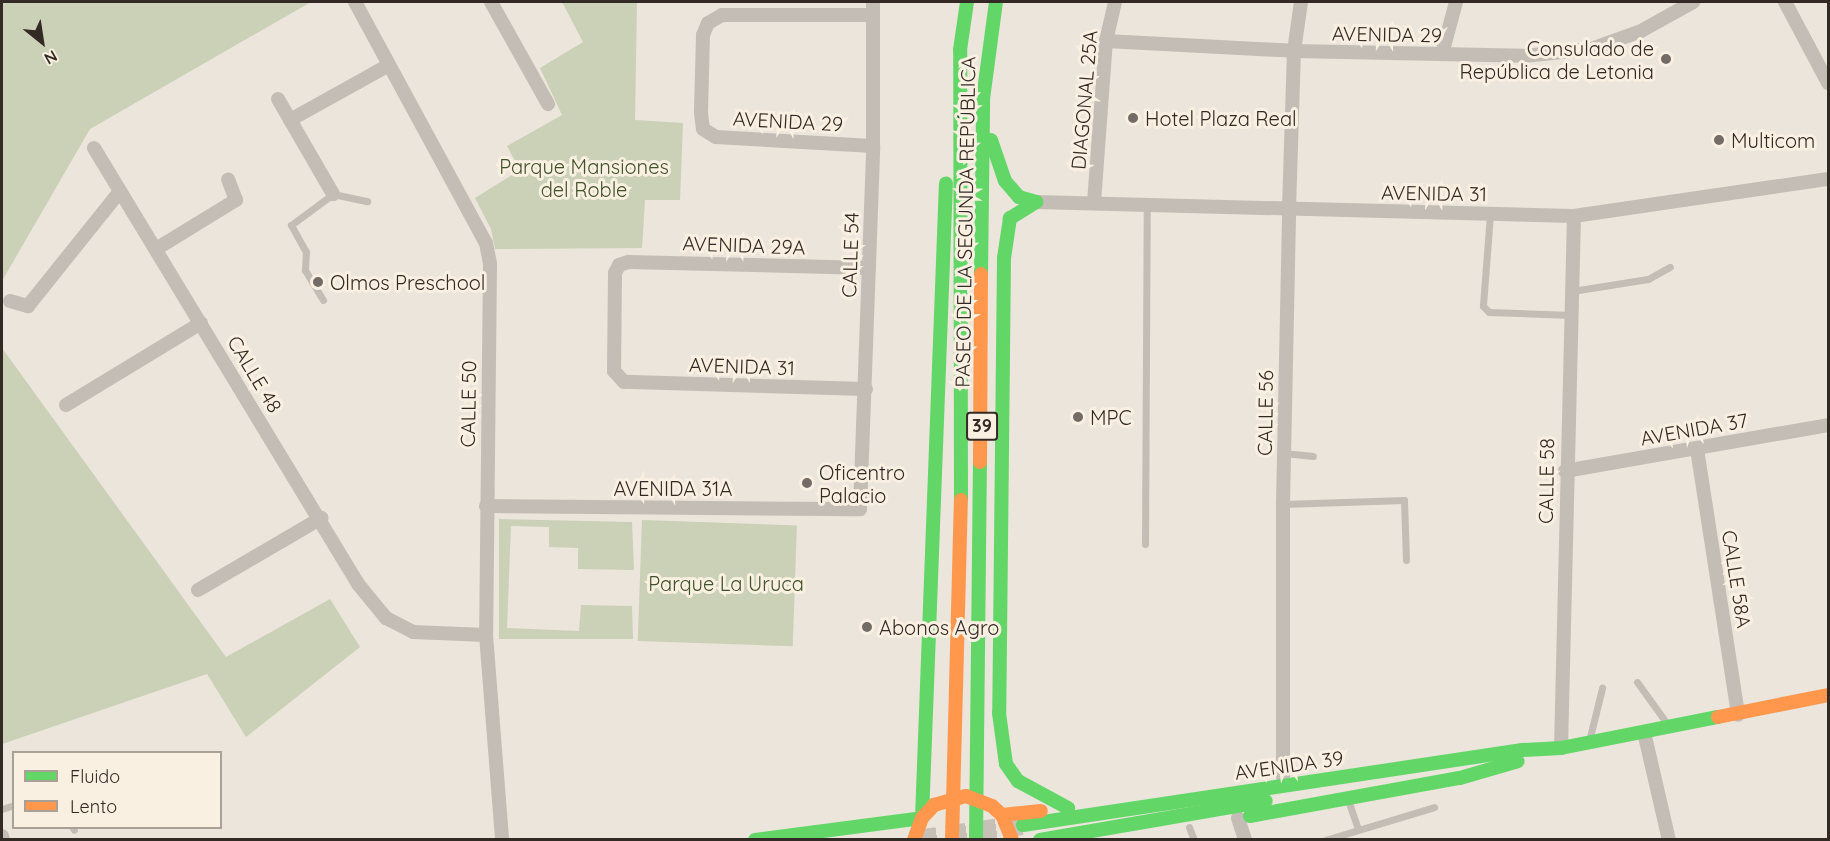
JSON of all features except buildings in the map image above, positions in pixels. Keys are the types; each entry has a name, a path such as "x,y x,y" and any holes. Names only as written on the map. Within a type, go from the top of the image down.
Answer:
{"main road":[{"name":"PASEO DE LA SEGUNDA REPÚBLICA","path":"952,840 957,753 960,50 967,2"},
{"name":"PASEO DE LA SEGUNDA REPÚBLICA","path":"976,840 980,753 983,99 996,2"},
{"path":"914,840 922,818 948,147 960,50"},
{"path":"983,99 1005,181 1019,197 1036,202"},
{"path":"984,148 1004,258"},
{"path":"994,774 999,713 1004,258 1010,218 1036,202"},
{"name":"AVENIDA 39","path":"1023,825 1561,748 1738,715 1828,695"},
{"path":"999,713 1006,764 1018,781 1068,808"},
{"path":"755,840 922,818 934,805 949,798 966,796 996,805 1068,808 1456,754 1527,753"},
{"path":"1116,840 1192,833 1238,818 1460,778 1527,753"},
{"name":"AVENIDA 39","path":"1040,840 1527,753"},
{"path":"996,805 1011,840"}],"street":[{"name":"CALLE 50","path":"355,2 486,243 490,264 486,636 502,840"},
{"path":"491,2 548,104"},
{"name":"DIAGONAL 25A","path":"1094,203 1106,41 1115,2"},
{"name":"CALLE 56","path":"1283,777 1283,504 1289,209 1294,51 1301,2"},
{"path":"1442,54 1455,2"},
{"name":"AVENIDA 29","path":"1106,41 1294,51 1524,56 1591,49 1641,31 1693,2"},
{"path":"1785,2 1828,83"},
{"name":"AVENIDA 29","path":"872,8 722,15 708,22 703,36 703,129 716,137 873,146"},
{"name":"CALLE 54","path":"860,509 873,146 872,8"},
{"path":"290,120 389,65"},
{"path":"278,99 333,194"},
{"name":"CALLE 48","path":"94,148 321,518 358,584 386,618 413,632 486,636"},
{"path":"156,249 236,200 228,179"},
{"name":"AVENIDA 31","path":"1036,202 1574,216 1828,179"},
{"path":"10,301 28,306 120,191"},
{"name":"CALLE 58","path":"1561,748 1565,471 1574,216"},
{"name":"AVENIDA 29A","path":"618,378 614,371 619,265 628,262 869,268"},
{"path":"66,405 201,323"},
{"name":"AVENIDA 31","path":"618,378 624,382 866,389"},
{"name":"AVENIDA 37","path":"1565,471 1697,450 1828,424"},
{"name":"CALLE 58A","path":"1697,450 1738,715"},
{"name":"AVENIDA 31A","path":"486,506 860,509"},
{"path":"198,590 321,518"},
{"path":"1644,732 1669,840"},
{"path":"1238,818 1245,840"}],"lane":[{"path":"323,300 304,270 306,252 291,225 333,194 367,201"},
{"path":"1145,544 1147,204"},
{"path":"1490,214 1483,306 1489,312 1571,315"},
{"path":"1572,291 1648,279 1670,267"},
{"path":"1284,453 1313,456"},
{"path":"1283,504 1404,500 1406,560"},
{"path":"1637,682 1670,727"},
{"path":"1588,743 1602,688"},
{"path":"1347,798 1358,829"},
{"path":"1325,840 1434,807"}],"green space":[{"path":"2,2 311,2 90,129 2,281"},
{"name":"Parque Mansiones del Roble","path":"562,2 637,2 635,120 683,123 680,200 645,200 642,248 495,249 491,229 475,198 520,170 507,146 562,115 540,68 583,42"},
{"path":"2,348 226,657 330,599 360,647 246,737 207,674 2,744"},
{"path":"499,519 632,522 634,570 578,569 578,548 549,547 549,527 511,526 507,628 579,631 581,605 632,606 633,639 499,639"},
{"name":"Parque La Uruca","path":"642,520 797,525 793,646 638,641"}],"tunnel":[{"path":"917,840 1022,825"}],"traffic: fast":[{"path":"961,500 960,50 967,2"},
{"path":"981,274 983,99 996,2"},
{"path":"991,140 1005,181 1019,197 1036,202"},
{"path":"922,818 946,183"},
{"path":"1036,202 1010,218 1004,258 999,713 1006,764 1018,781 1068,808"},
{"path":"976,840 980,462"},
{"path":"1023,825 1522,750 1561,748 1718,717"},
{"path":"1250,816 1460,778 1518,761"},
{"path":"1040,840 1266,801"},
{"path":"755,840 922,818"}],"traffic: slow":[{"path":"980,462 981,274"},
{"path":"952,840 961,500"},
{"path":"1718,717 1828,695"},
{"path":"914,840 922,818 934,805 966,796 992,806 1002,815 1012,840"},
{"path":"1002,815 1041,811"}],"place":[{"name":"Consulado de República de Letonia","path":"1666,59"},
{"name":"Hotel Plaza Real","path":"1133,118"},
{"name":"Multicom","path":"1719,140"},
{"name":"Olmos Preschool","path":"318,282"},
{"name":"MPC","path":"1078,417"},
{"name":"Oficentro Palacio","path":"807,483"},
{"name":"Abonos Agro","path":"867,627"}]}
